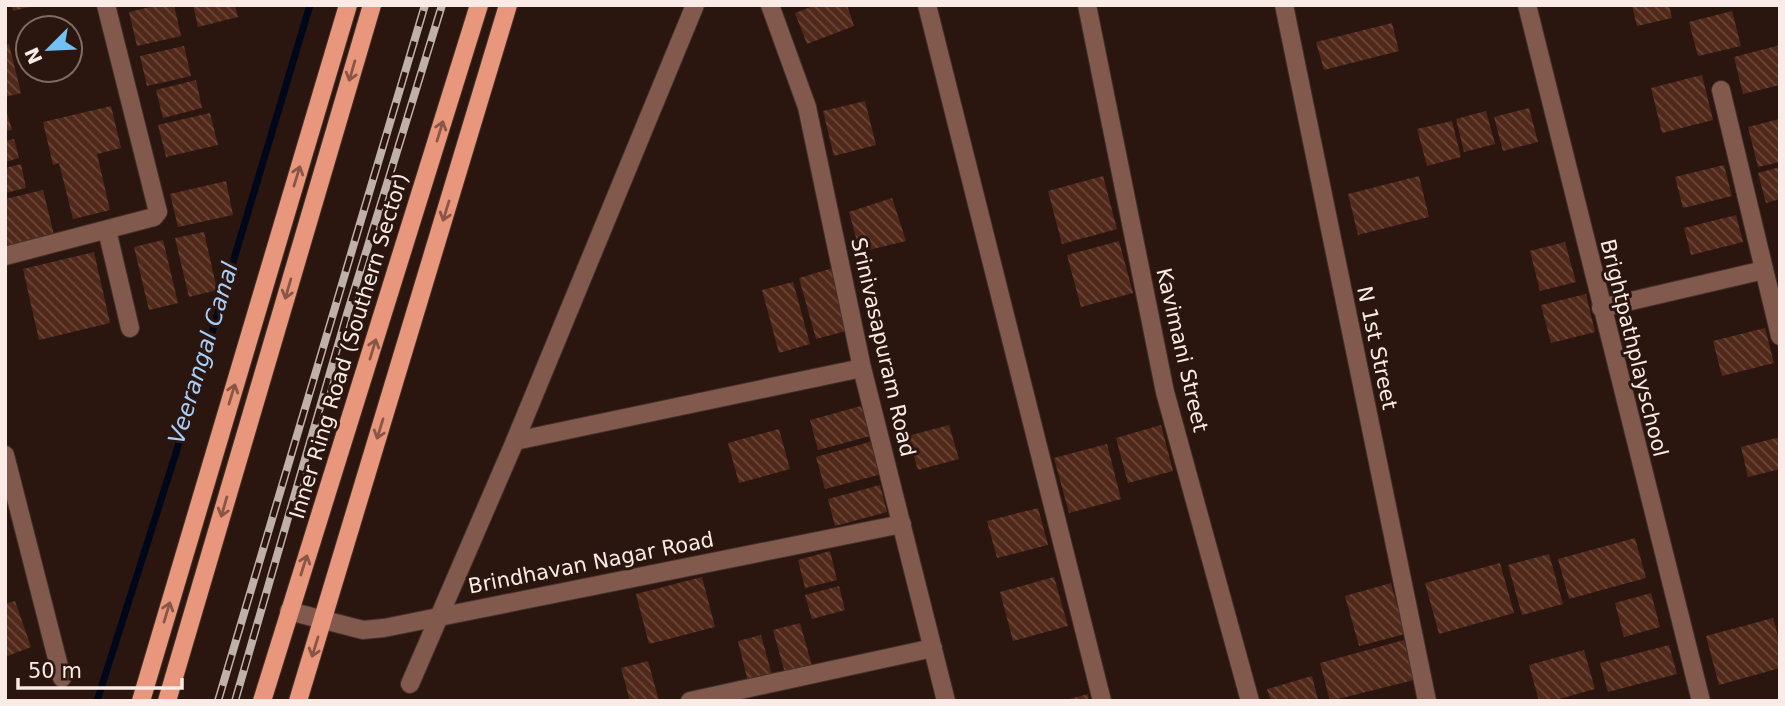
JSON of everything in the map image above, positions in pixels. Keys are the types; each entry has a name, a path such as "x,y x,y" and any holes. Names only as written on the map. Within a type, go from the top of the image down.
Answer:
{"main road":[{"path":"141,701 348,5"},
{"path":"167,701 372,5"},
{"name":"Inner Ring Road (Southern Sector)","path":"262,701 479,5"},
{"path":"298,701 508,5"}],"street":[{"path":"5,256 154,217 159,206 106,5"},
{"path":"410,684 515,441 695,5"},
{"name":"Srinivasapuram Road","path":"770,5 807,107 862,368 946,701"},
{"path":"927,5 1102,701"},
{"name":"Kavimani Street","path":"1087,5 1165,392 1250,701"},
{"name":"N 1st Street","path":"1284,5 1427,701"},
{"name":"Brightpathplayschool","path":"1527,5 1701,701"},
{"path":"1721,90 1780,337"},
{"path":"107,230 130,328"},
{"path":"1601,308 1764,270"},
{"path":"515,441 862,368"},
{"path":"5,455 62,678"},
{"name":"Brindhavan Nagar Road","path":"289,611 363,630 384,628 902,524"},
{"path":"690,701 933,648"}],"building":[{"path":"11,5 33,5 33,6 13,11"},
{"path":"159,5 174,5 181,36 137,46 129,12"},
{"path":"193,5 235,5 238,17 198,27"},
{"path":"816,5 847,5 854,26 807,44 795,13"},
{"path":"1632,5 1669,5 1672,18 1637,26"},
{"path":"1732,11 1741,46 1698,56 1689,22"},
{"path":"1392,23 1399,51 1324,70 1316,42"},
{"path":"9,44 14,64 14,84 19,84 21,93 5,97 5,45"},
{"path":"1780,45 1780,85 1743,94 1734,57"},
{"path":"184,46 191,76 147,86 140,56"},
{"path":"1702,75 1713,120 1662,133 1651,88"},
{"path":"196,80 202,108 163,118 156,90"},
{"path":"865,101 876,145 834,156 823,111"},
{"path":"5,106 12,130 5,131"},
{"path":"111,106 121,148 97,154 110,210 73,219 59,163 53,165 43,122"},
{"path":"1529,108 1538,142 1503,151 1494,117"},
{"path":"1486,111 1495,144 1464,152 1456,119"},
{"path":"210,113 218,145 166,157 158,125"},
{"path":"1780,119 1780,162 1758,167 1748,127"},
{"path":"1452,121 1461,157 1427,166 1417,129"},
{"path":"14,139 19,158 5,162 5,141"},
{"path":"21,164 26,188 5,193 5,168"},
{"path":"1724,165 1732,196 1683,208 1675,177"},
{"path":"1780,167 1780,199 1766,203 1758,173"},
{"path":"1103,176 1117,229 1062,244 1048,191"},
{"path":"1419,176 1429,217 1358,235 1348,194"},
{"path":"226,181 233,215 178,227 170,194"},
{"path":"43,190 55,239 5,251 5,199"},
{"path":"892,198 906,241 860,252 849,212"},
{"path":"1736,215 1743,242 1691,255 1684,228"},
{"path":"204,232 217,290 189,297 175,238"},
{"path":"163,240 178,303 149,310 134,247"},
{"path":"1119,241 1133,293 1081,307 1067,255"},
{"path":"1565,242 1576,282 1540,291 1530,251"},
{"path":"94,252 110,323 39,340 23,269"},
{"path":"833,268 850,330 816,339 799,278"},
{"path":"793,282 810,344 779,353 762,290"},
{"path":"1586,294 1595,332 1551,343 1541,305"},
{"path":"1765,328 1774,363 1722,376 1713,341"},
{"path":"861,406 870,436 818,450 810,420"},
{"path":"949,425 959,459 918,470 908,436"},
{"path":"1161,425 1173,471 1128,483 1116,438"},
{"path":"779,429 790,469 739,483 728,443"},
{"path":"1780,437 1780,469 1748,477 1741,447"},
{"path":"873,441 882,474 825,489 816,457"},
{"path":"1107,444 1121,499 1069,513 1054,458"},
{"path":"880,485 887,512 835,526 828,499"},
{"path":"1038,508 1048,545 997,558 987,521"},
{"path":"1635,538 1646,578 1569,599 1558,559"},
{"path":"830,551 837,580 805,588 798,560"},
{"path":"1549,554 1563,604 1522,615 1508,565"},
{"path":"1500,563 1514,613 1439,634 1425,583"},
{"path":"702,577 715,627 649,644 636,594"},
{"path":"1054,577 1068,626 1013,641 1000,592"},
{"path":"1391,583 1405,634 1359,646 1345,596"},
{"path":"839,586 845,610 812,619 805,595"},
{"path":"1651,593 1660,627 1624,637 1615,603"},
{"path":"15,601 31,647 5,657 5,604"},
{"path":"1773,618 1780,643 1780,668 1719,685 1706,636"},
{"path":"800,623 812,666 785,673 773,630"},
{"path":"761,635 772,675 748,682 738,641"},
{"path":"1404,640 1414,680 1330,701 1320,663"},
{"path":"1669,645 1677,674 1608,692 1600,663"},
{"path":"1584,650 1595,689 1552,701 1539,701 1529,665"},
{"path":"648,661 659,701 630,701 621,668"},
{"path":"1312,676 1318,700 1271,701 1267,689"},
{"path":"1088,694 1089,701 1066,701 1066,700"}],"waterway":[{"name":"Veerangal Canal","path":"97,701 175,456 310,5"}],"railway":[{"path":"218,701 425,5"},
{"path":"235,701 347,314 442,5"}]}
